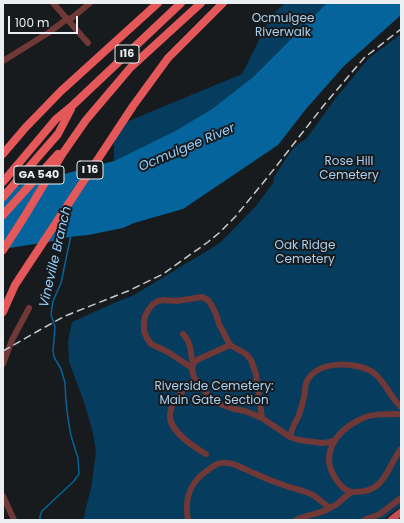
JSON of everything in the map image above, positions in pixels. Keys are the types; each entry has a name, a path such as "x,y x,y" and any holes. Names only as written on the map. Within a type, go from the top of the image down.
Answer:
{"highway":[{"path":"3,154 26,127 61,91 158,3"},
{"name":"I16","path":"3,197 58,134 73,105 181,3"},
{"name":"I 16","path":"3,250 75,134 131,67 201,3"},
{"name":"I 16","path":"3,312 15,285 133,106 168,58 223,3"},
{"path":"3,182 56,119 73,105"},
{"name":"GA 540","path":"3,216 75,134"}],"main road":[{"path":"392,520 401,512"}],"street":[{"path":"53,3 88,43"},
{"path":"3,61 42,37 67,19 72,18 90,3"},
{"path":"193,365 151,344 147,338 144,327 145,316 153,304 164,300 176,301 202,297 208,300 230,345 246,354 251,360 256,374 262,418"},
{"path":"3,364 12,340 29,308"},
{"path":"183,334 189,343 193,365 192,374 208,395 220,404 245,411 262,418 290,437 303,441 323,443 335,440"},
{"path":"193,365 199,359 230,345"},
{"path":"290,437 298,417 308,381 313,374 332,365 344,364 355,366 364,368 373,373 385,385 399,405 392,414"},
{"path":"195,379 180,393 170,414 170,418 180,435 195,448 206,454"},
{"path":"401,414 361,418 344,429 335,440 329,455 331,472 338,483 347,491 352,492 370,490 381,482 401,449"},
{"path":"323,443 328,447 330,452"},
{"path":"188,520 187,502 191,487 202,474 221,463 234,465 282,485 301,490 312,495 330,508"},
{"path":"296,520 317,514 330,508 352,492"},
{"path":"3,496 14,520"},
{"path":"364,520 380,514 401,498"}],"green space":[{"name":"Ocmulgee Riverwalk","path":"285,3 327,3 253,77 212,109 175,131 114,161 114,129 131,120 242,74 271,16"},
{"name":"Riverside Cemetery: Main Gate Section","path":"401,34 401,506 383,520 83,520 91,488 96,452 93,433 84,402 69,362 68,341 72,322 134,295 220,243 256,206 273,183 274,177 291,151 306,139 335,99 369,58"}],"water":[{"name":"Ocmulgee River","path":"327,3 401,3 401,15 344,66 306,109 278,145 183,209 134,223 123,228 3,249 3,189 114,161 175,131 212,109 253,77"}],"waterway":[{"name":"Vineville Branch","path":"40,520 42,511 73,482 79,474 78,458 71,436 68,419 65,383 61,369 54,357 55,327 51,314 53,301 61,283 71,235"}],"railway":[{"path":"3,351 65,316 128,291 163,274 208,242 235,217 324,105 364,58 401,29"}],"park label":[{"name":"Rose Hill Cemetery","path":"349,169"},
{"name":"Oak Ridge Cemetery","path":"305,253"}]}
